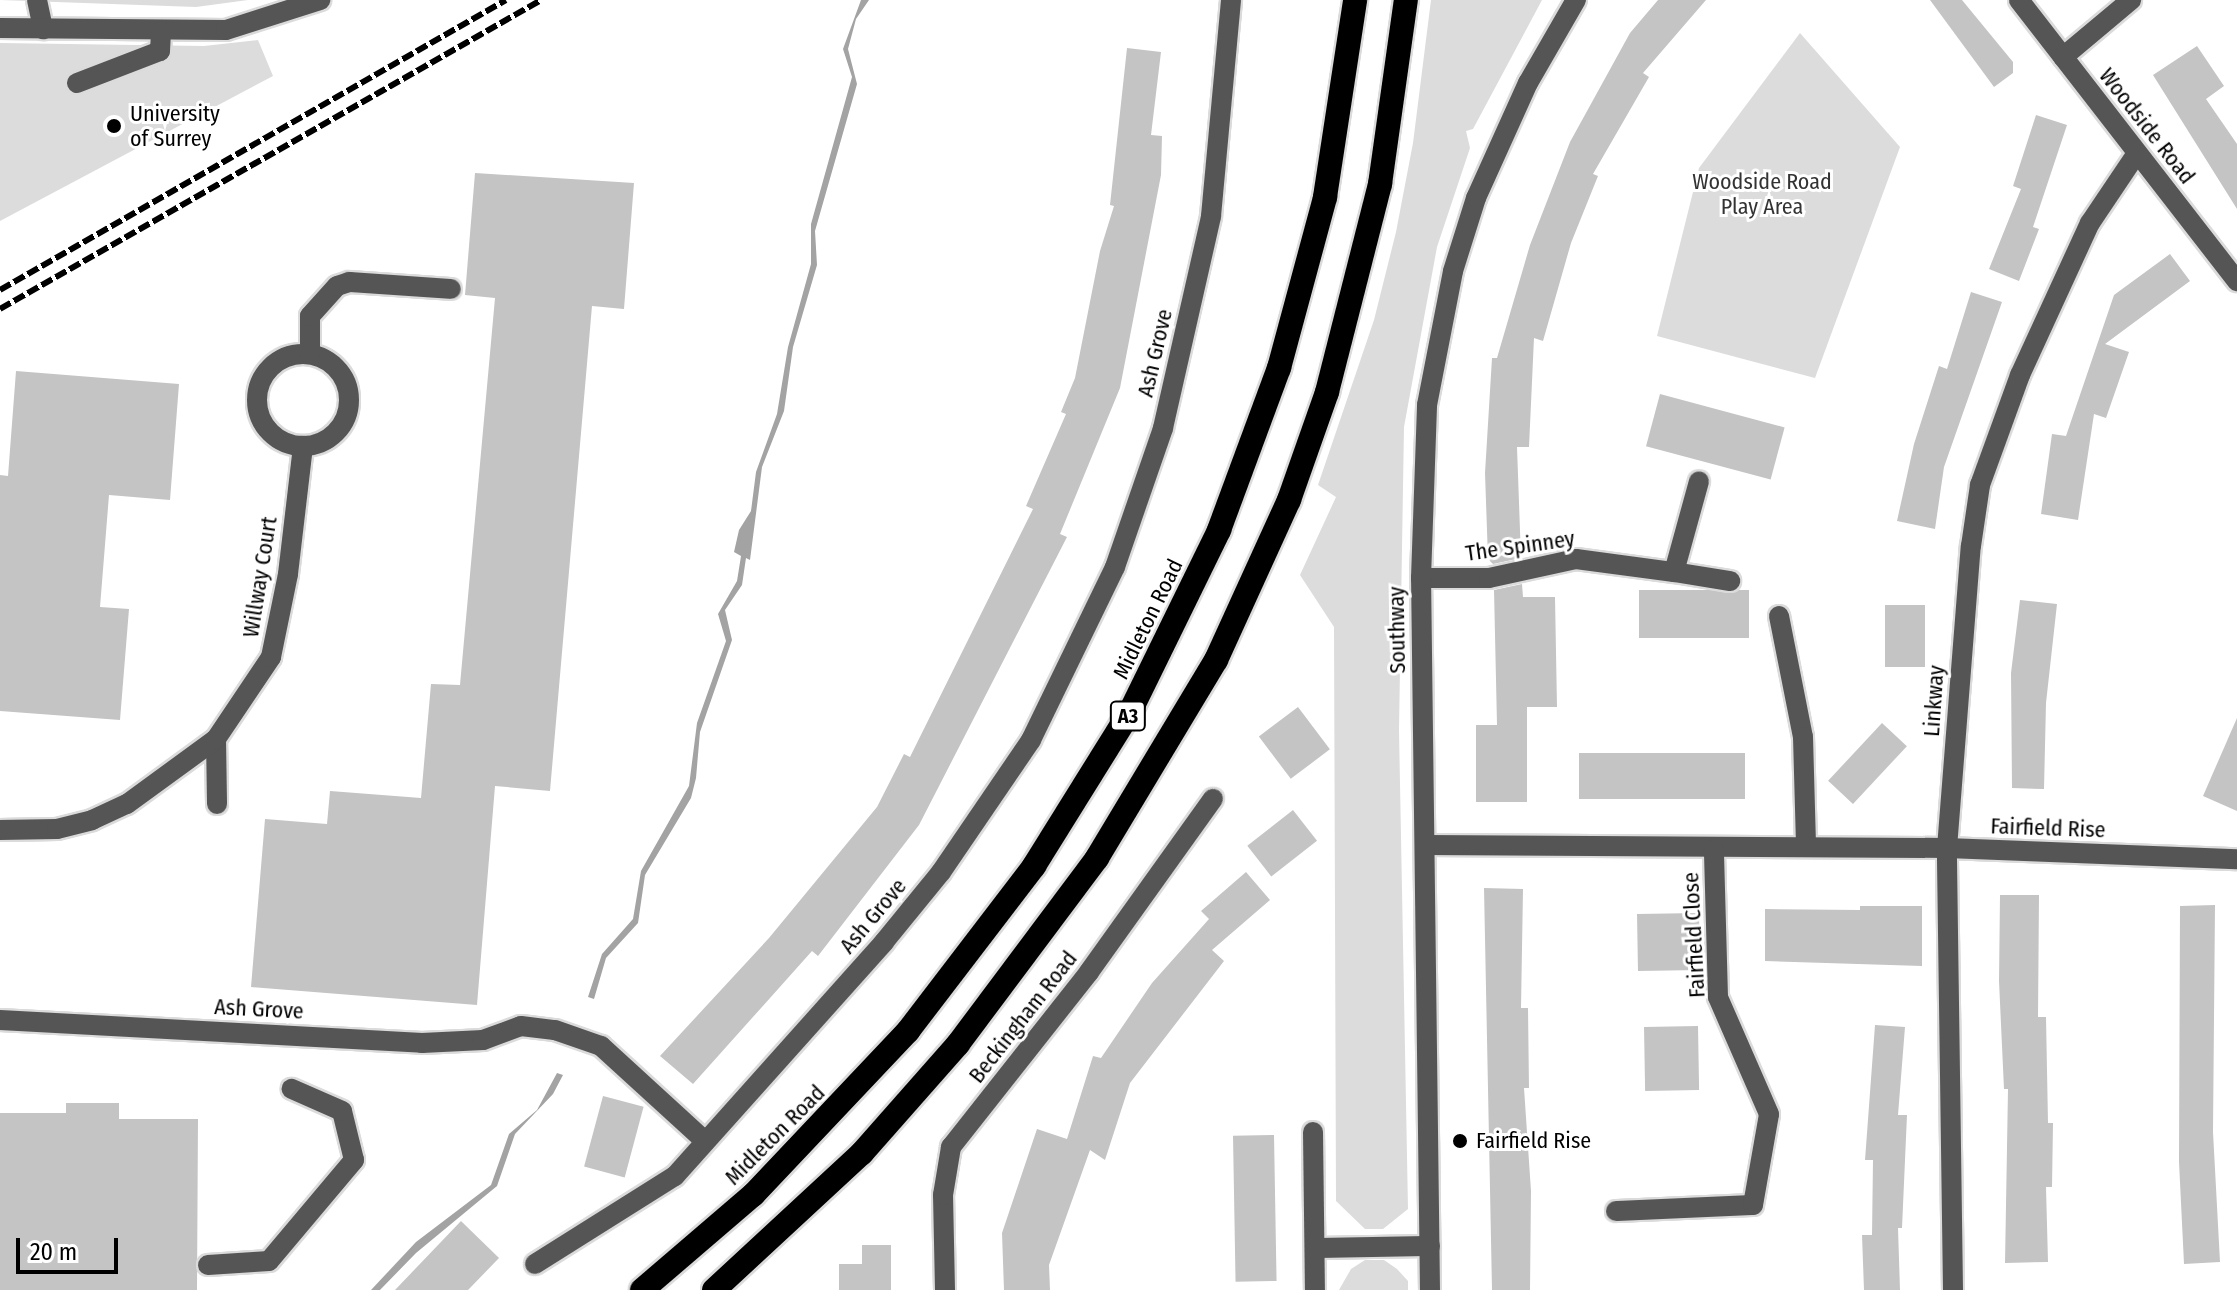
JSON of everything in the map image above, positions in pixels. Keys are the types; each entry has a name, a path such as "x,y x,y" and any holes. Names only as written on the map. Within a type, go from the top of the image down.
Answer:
{"highway":[{"name":"Midleton Road","path":"642,1290 753,1195 908,1031 1026,878 1130,712 1219,530 1279,368 1325,197 1355,0"},
{"name":"A3","path":"714,1290 862,1153 958,1044 1097,858 1211,669 1261,566 1327,392 1380,184 1406,0"}],"street":[{"path":"37,0 43,29"},
{"path":"0,28 161,31 242,28 320,0"},
{"name":"Ash Grove","path":"8,1020 422,1043 483,1040 521,1026 555,1030 601,1046 703,1139 836,997 941,872 1031,740 1115,567 1163,428 1211,216 1231,0"},
{"name":"Southway","path":"1430,1290 1421,578 1426,417 1453,271 1502,136 1576,0"},
{"name":"Woodside Road","path":"2019,0 2237,281"},
{"path":"2063,57 2131,0"},
{"path":"77,83 160,51 161,31"},
{"name":"Linkway","path":"1953,1290 1947,848 1980,485 2020,375 2090,223 2137,153"},
{"path":"310,354 310,316 337,286 349,282 451,289"},
{"path":"310,354 334,365 344,377 349,409 333,436 303,446 275,437 265,426 256,399 259,384 276,362 310,354"},
{"name":"Willway Court","path":"0,830 41,831 92,820 127,804 216,739 271,657 288,574 303,446"},
{"path":"1674,572 1699,481"},
{"name":"The Spinney","path":"1421,578 1489,578 1576,559 1730,581"},
{"path":"1779,616 1803,737 1806,847"},
{"path":"216,739 217,804"},
{"name":"Beckingham Road","path":"945,1290 943,1195 951,1147 1089,972 1213,799"},
{"name":"Fairfield Rise","path":"1425,845 1714,850 1947,848 2237,859"},
{"name":"Fairfield Close","path":"1616,1211 1753,1205 1769,1114 1718,997 1714,850"},
{"path":"208,1265 269,1261 354,1160 342,1111 292,1089"},
{"path":"1313,1132 1315,1290"},
{"path":"535,1264 655,1192 675,1176 703,1139"},
{"path":"1315,1248 1430,1246"}],"green space":[{"path":"0,0 248,0 196,7"},
{"path":"1431,0 1542,0 1473,129 1466,131 1470,148 1437,247 1404,427 1399,730 1408,1209 1383,1229 1365,1229 1336,1201 1334,627 1300,575 1336,497 1318,485 1374,320 1396,232 1413,143"},
{"name":"Woodside Road Play Area","path":"1800,33 1900,147 1815,378 1657,336 1699,168"},
{"path":"258,40 273,76 0,221 0,43 204,46"},
{"path":"1365,1260 1384,1260 1397,1269 1408,1281 1408,1290 1339,1290 1351,1269"}],"shaded area":[{"path":"861,0 869,0 856,19 848,49 857,84 815,231 817,265 793,347 784,411 762,467 750,560 746,558 742,585 725,610 732,640 700,732 691,798 645,875 638,923 606,958 594,999 588,997 602,954 633,919 641,871 689,786 697,723 726,641 718,614 737,581 741,556 734,552 739,530 751,511 756,472 777,414 788,347 811,264 811,224 852,77 843,49"},
{"path":"557,1073 563,1075 553,1094 515,1134 497,1186 416,1253 380,1290 371,1290 416,1242 491,1185 509,1134 537,1110"}],"building":[{"path":"1658,0 1706,0 1643,73 1649,77 1593,174 1598,176 1571,243 1543,341 1534,338 1529,447 1517,447 1521,558 1493,564 1488,559 1485,473 1492,358 1497,358 1530,245 1570,142 1630,33"},
{"path":"1930,0 1962,0 2013,62 2013,73 1994,87"},
{"path":"2197,46 2224,86 2206,99 2237,144 2237,209 2153,75"},
{"path":"1127,48 1161,52 1151,135 1162,136 1161,175 1120,388 1060,534 1067,537 919,825 818,956 812,951 693,1084 660,1056 769,938 877,807 904,754 910,757 1033,509 1026,506 1066,414 1061,412 1075,378 1100,251 1114,206 1110,205"},
{"path":"2036,115 2067,125 2033,227 2039,229 2019,281 1989,269 2021,189 2013,186"},
{"path":"475,173 634,183 624,309 592,306 550,791 495,786 477,1005 251,987 265,819 327,824 330,791 421,798 431,684 460,685 495,298 465,295"},
{"path":"2170,254 2190,281 2105,344 2129,352 2106,418 2094,414 2078,520 2041,514 2052,434 2066,436 2114,295"},
{"path":"1971,292 2002,302 1944,467 1935,529 1897,521 1914,444 1939,366 1947,369"},
{"path":"16,371 179,384 170,500 109,495 100,607 129,609 120,720 0,711 0,475 8,476"},
{"path":"1660,394 1785,427 1771,480 1646,446"},
{"path":"1522,584 1523,597 1555,597 1557,707 1527,707 1527,802 1476,802 1476,725 1497,725 1494,590"},
{"path":"1639,590 1749,590 1749,638 1639,638"},
{"path":"2020,600 2057,604 2046,703 2044,789 2012,788 2011,673"},
{"path":"1885,605 1925,605 1925,667 1885,667"},
{"path":"1298,707 1330,749 1291,779 1259,736"},
{"path":"2237,718 2237,811 2203,796"},
{"path":"1882,723 1907,746 1853,804 1828,781"},
{"path":"1579,753 1745,753 1745,799 1579,799"},
{"path":"1293,810 1317,841 1271,876 1247,846"},
{"path":"1246,872 1270,900 1212,950 1224,961 1130,1083 1105,1160 1090,1150 1049,1265 1050,1290 1004,1290 1002,1233 1037,1129 1067,1139 1093,1056 1101,1058 1152,983 1209,919 1201,911"},
{"path":"1484,888 1523,889 1521,1008 1528,1008 1529,1088 1524,1088 1531,1191 1530,1290 1492,1290"},
{"path":"2000,895 2039,895 2038,1017 2046,1017 2048,1123 2053,1123 2052,1187 2046,1187 2048,1262 2005,1263 2008,1089 2004,1089 1999,981"},
{"path":"2215,905 2213,1132 2220,1262 2184,1264 2179,1162 2180,906"},
{"path":"1860,906 1922,906 1922,966 1765,961 1765,909 1860,910"},
{"path":"1699,913 1700,970 1638,971 1637,914"},
{"path":"1875,1025 1905,1027 1898,1115 1907,1115 1902,1228 1898,1228 1900,1290 1864,1290 1862,1235 1872,1235 1873,1160 1865,1160"},
{"path":"1698,1026 1699,1090 1645,1091 1644,1027"},
{"path":"603,1096 644,1107 625,1177 584,1167"},
{"path":"66,1103 119,1103 119,1119 198,1119 197,1290 0,1290 0,1113 66,1113"},
{"path":"1274,1135 1277,1281 1236,1282 1233,1136"},
{"path":"461,1221 499,1258 468,1290 395,1290"},
{"path":"862,1245 891,1245 891,1290 839,1290 839,1264 862,1264"}],"railway":[{"path":"0,290 506,0"},
{"path":"0,309 541,0"}],"place":[{"name":"University of Surrey","path":"114,126"},
{"name":"Fairfield Rise","path":"1460,1141"}]}
